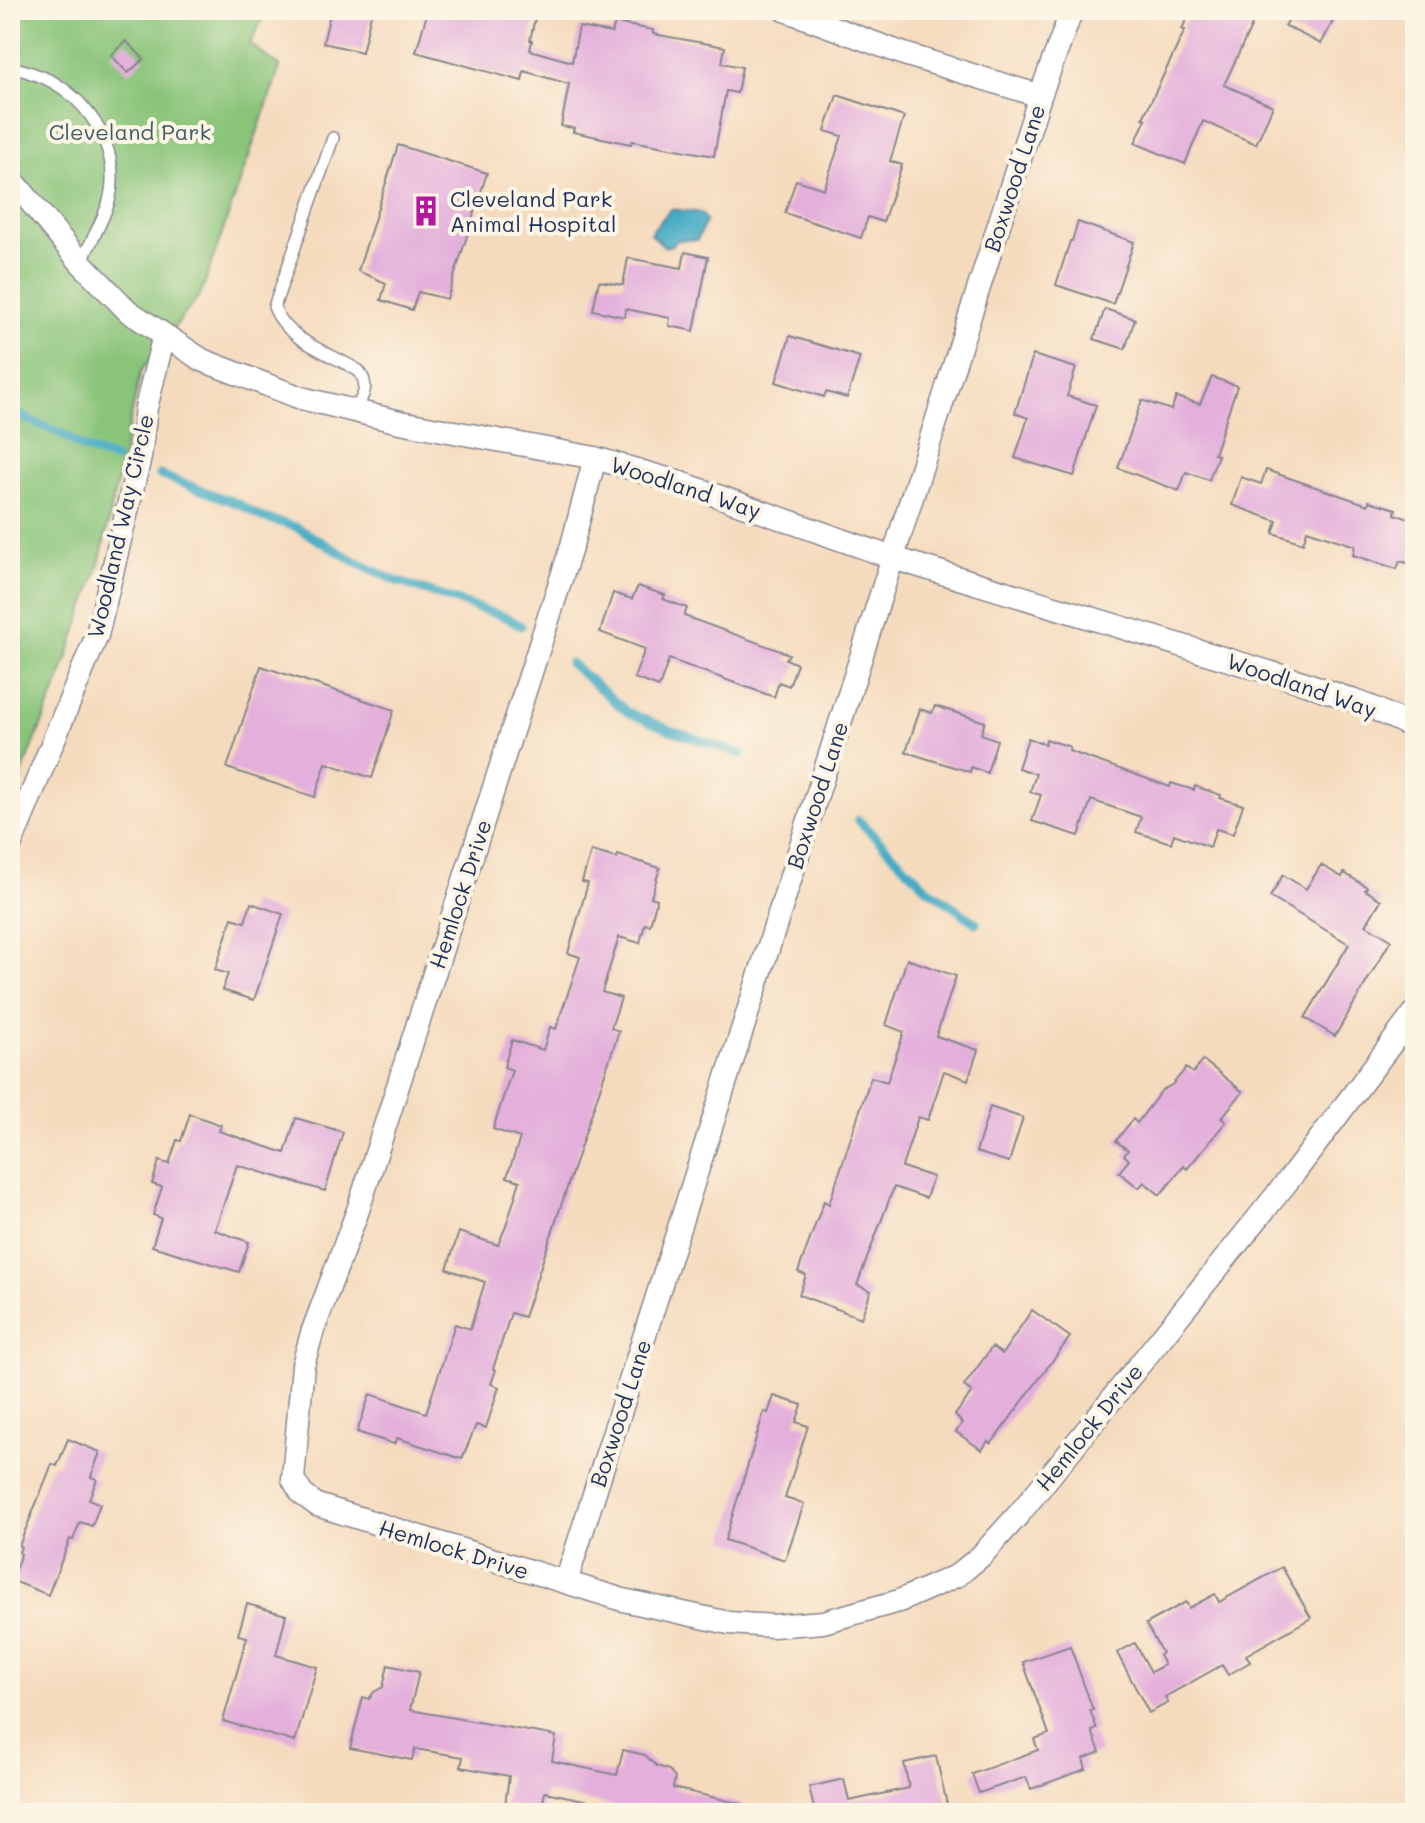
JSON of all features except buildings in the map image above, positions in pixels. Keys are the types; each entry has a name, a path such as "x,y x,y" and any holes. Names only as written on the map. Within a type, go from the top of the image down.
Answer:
{"street":[{"path":"785,10 904,54 1040,96"},
{"name":"Boxwood Lane","path":"566,1582 1040,96 1072,10"},
{"name":"Woodland Way","path":"10,177 81,263 128,311 202,360 301,398 400,422 595,458 681,483 893,558 1305,683 1371,707 1415,728"},
{"name":"Woodland Way Circle","path":"10,846 97,635 140,457 146,408 164,335"},
{"name":"Hemlock Drive","path":"595,458 572,545 363,1195 303,1365 293,1479 302,1494 317,1505 623,1600 714,1620 773,1626 823,1622 899,1601 958,1575 981,1556 1019,1514 1295,1172 1415,1012"}],"lane":[{"path":"10,69 16,68 50,79 80,102 93,117 107,148 111,173 109,203 81,263"},
{"path":"333,138 274,307 280,320 300,339 359,371 365,379 365,391 355,411"}],"green space":[{"name":"Cleveland Park","path":"10,10 267,10 250,44 280,67 201,293 141,371 99,565 59,682 10,803"}],"water":[{"path":"671,209 701,213 706,221 697,240 677,240 665,247 650,233"}],"waterway":[{"path":"10,407 85,449 115,459"},
{"path":"160,475 239,504 261,517 296,527 396,581 508,618 521,626"},
{"path":"570,663 627,712 741,754"},
{"path":"858,820 926,887 976,923"}],"place":[{"name":"Cleveland Park Animal Hospital","path":"426,211"}]}
